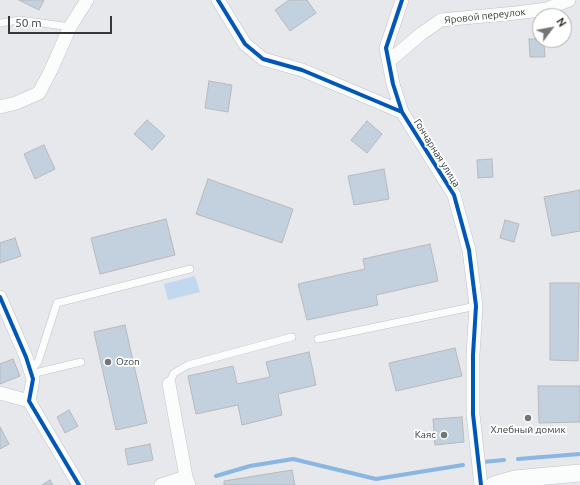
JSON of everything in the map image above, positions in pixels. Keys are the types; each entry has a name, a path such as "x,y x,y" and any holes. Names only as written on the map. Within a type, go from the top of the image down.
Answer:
{"street":[{"path":"0,107 16,103 39,93 70,27 87,0"},
{"path":"218,0 245,44 263,59 302,70 402,112"},
{"name":"Гончарная улица","path":"402,0 386,48 393,84 402,112 454,195 469,250 476,306 473,355 473,414 481,485"},
{"name":"Яровой переулок","path":"389,61 421,34 441,20 547,9 569,0"},
{"path":"0,298 26,357 33,379 29,401 79,485"},
{"path":"161,485 187,481 169,384"},
{"path":"0,393 29,401"},
{"path":"494,485 516,479 580,473"}],"lane":[{"path":"0,23 20,20 70,27"},
{"path":"31,372 38,362 58,303 190,269"},
{"path":"318,338 476,306"},
{"path":"169,384 174,373 188,365 292,337"},
{"path":"31,372 81,362"}],"shaded area":[{"path":"195,276 200,292 168,300 164,284"}],"building":[{"path":"19,0 44,0 39,10"},
{"path":"289,0 307,0 316,13 290,31 275,10"},
{"path":"529,39 532,39 532,48 544,48 545,57 530,57"},
{"path":"209,81 232,85 228,112 205,108"},
{"path":"147,120 165,136 152,150 134,134"},
{"path":"367,121 382,134 367,153 351,140"},
{"path":"44,145 55,169 35,179 24,154"},
{"path":"492,159 493,177 478,178 477,160"},
{"path":"384,169 389,199 354,205 348,176"},
{"path":"208,179 293,209 282,243 196,214"},
{"path":"580,190 580,231 552,236 544,197"},
{"path":"166,219 175,255 100,274 91,238"},
{"path":"505,220 519,224 514,242 500,238"},
{"path":"15,238 21,256 0,263 0,243"},
{"path":"430,244 438,281 376,295 378,305 307,320 298,284 365,269 363,259"},
{"path":"550,283 579,283 578,361 550,360"},
{"path":"125,325 147,423 116,430 94,332"},
{"path":"455,348 462,376 396,391 389,363"},
{"path":"309,352 316,385 278,394 282,415 242,425 238,405 196,414 188,376 233,366 237,384 270,377 266,362"},
{"path":"13,359 20,376 0,384 0,364"},
{"path":"538,386 580,386 580,422 539,423"},
{"path":"69,410 78,426 65,433 57,417"},
{"path":"462,417 464,442 435,445 433,419"},
{"path":"0,427 9,444 0,449"},
{"path":"150,444 153,460 128,465 125,449"},
{"path":"292,470 295,485 224,485 224,481"},
{"path":"50,480 53,485 42,485"}],"waterway":[{"path":"518,459 580,454"},
{"path":"216,476 250,466 293,459 376,479 463,465"},
{"path":"483,462 504,460"}],"cycle path":[{"path":"218,0 245,44 263,59 302,70 402,112"},
{"path":"402,0 386,48 393,84 402,112 454,195 469,250 476,306 473,355 473,414 481,485"},
{"path":"0,297 26,357 33,379 29,401 79,485"}],"place":[{"name":"Ozon","path":"108,362"},
{"name":"Хлебный домик","path":"528,418"},
{"name":"Каяс","path":"444,435"}]}
